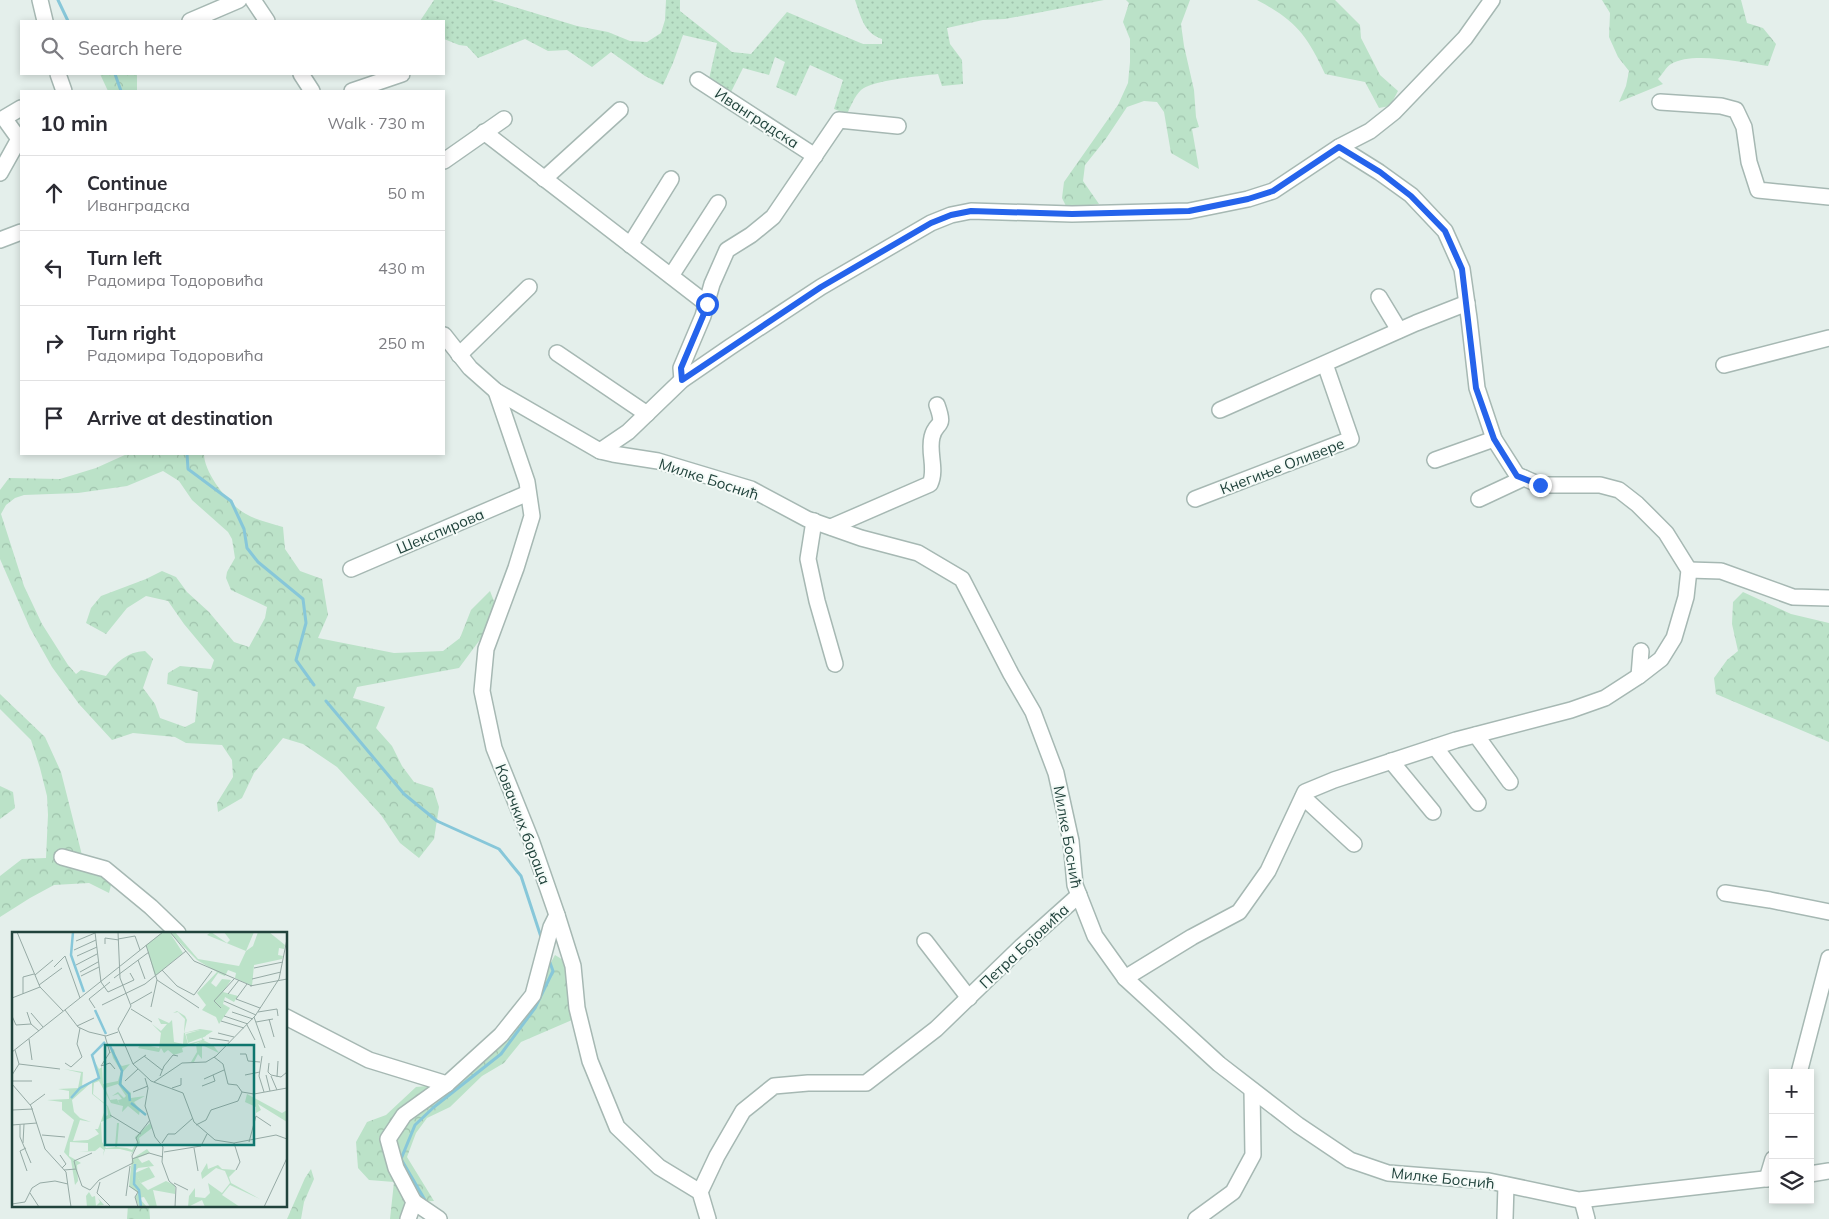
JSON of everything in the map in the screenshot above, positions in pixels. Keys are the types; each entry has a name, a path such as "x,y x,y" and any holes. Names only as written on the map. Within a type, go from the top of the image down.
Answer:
{"street":[{"path":"40,0 45,20"},
{"path":"192,20 238,0"},
{"path":"253,0 266,20"},
{"path":"600,450 628,432 682,380 821,287 931,223 951,215 971,211 1072,214 1189,211 1248,199 1273,191 1339,147 1370,131 1394,112 1460,43 1492,0"},
{"path":"302,75 311,90"},
{"path":"355,90 399,75"},
{"name":"Иванградска","path":"698,80 815,156"},
{"path":"1660,102 1721,106 1736,110 1744,126 1749,162 1758,190 1829,196"},
{"path":"0,173 19,140 4,118 20,109"},
{"path":"544,179 620,110"},
{"path":"445,159 504,119"},
{"name":"Иванградска","path":"682,380 681,368 703,316 712,284 727,250 773,217 838,120 898,126"},
{"path":"484,132 707,304"},
{"path":"1125,978 1192,937 1239,912 1268,871 1305,792 1334,780 1435,747 1572,710 1605,698 1661,660 1674,638 1686,598 1689,570 1666,533 1637,504 1619,490 1600,485 1540,485 1517,476 1494,439 1476,388 1462,269 1445,231 1411,196 1380,172 1339,147"},
{"path":"630,245 671,179"},
{"path":"671,276 718,203"},
{"path":"0,240 20,232"},
{"path":"459,355 529,287"},
{"path":"1379,297 1399,330"},
{"path":"1220,410 1399,330 1467,303"},
{"name":"Ковачких бораца","path":"445,337 470,368 496,391 600,450"},
{"path":"1724,366 1829,338"},
{"path":"557,353 647,414"},
{"name":"Кнегиње Оливере","path":"1195,499 1351,440 1325,364"},
{"name":"Ковачких бораца","path":"496,391 527,482 532,516 516,568 486,649 482,691 494,748 531,840 557,915 573,966 577,1008 590,1061 618,1127 660,1168 700,1192"},
{"path":"831,527 930,484 934,476 932,437 940,424 941,418 937,405"},
{"path":"1435,460 1494,439"},
{"name":"Милке Боснић","path":"600,450 613,454 658,461 751,489 814,521 860,538 918,553 962,579 1011,674 1033,712 1056,773 1071,841 1075,886 1094,936 1125,978 1219,1064 1298,1125 1350,1160 1388,1173 1489,1181 1537,1193 1582,1200 1769,1179"},
{"path":"1479,499 1524,478"},
{"name":"Шекспирова","path":"351,569 528,493"},
{"path":"814,521 808,559 817,601 835,664"},
{"path":"1689,570 1721,571 1793,598 1829,598"},
{"path":"1639,676 1641,651"},
{"path":"1476,735 1510,782"},
{"path":"1435,747 1478,803"},
{"path":"1391,761 1433,812"},
{"path":"1303,797 1354,844"},
{"path":"62,857 105,869 151,907 177,932"},
{"path":"1725,893 1829,912"},
{"name":"Петра Бојовића","path":"700,1192 717,1156 743,1111 774,1086 808,1083 866,1083 936,1029 1079,895"},
{"path":"439,1219 414,1202 396,1168 388,1139 404,1115 447,1084 501,1035 533,995 551,927 557,915"},
{"name":"Петра Бојовића","path":"925,941 969,998"},
{"path":"1800,1069 1829,958"},
{"path":"288,1018 369,1060 447,1084"},
{"path":"1196,1219 1233,1192 1253,1156 1252,1090"},
{"path":"1814,1173 1829,1171"},
{"name":"Милке Боснић","path":"1504,1218 1506,1185"},
{"path":"700,1192 708,1219"},
{"path":"1582,1200 1587,1219"},
{"path":"408,1219 414,1202"}],"green space":[{"path":"434,0 492,0 577,26 608,32 630,41 647,42 661,33 665,20 666,0 680,0 680,11 732,52 751,54 787,12 863,44 882,44 882,39 867,29 855,0 1104,0 1005,19 983,20 947,28 950,44 962,60 963,84 942,86 938,74 875,84 861,90 847,114 834,109 843,80 810,65 796,96 776,87 785,62 775,57 769,75 743,68 731,92 709,79 717,43 683,35 663,85 645,76 611,52 592,67 567,50 548,51 525,39 478,58 467,46 445,39 445,20 421,20"},
{"path":"1126,0 1190,0 1181,24 1199,127 1192,129 1199,169 1171,153 1164,112 1157,102 1144,101 1127,107 1105,140 1085,165 1083,181 1099,204 1066,206 1062,198 1064,182 1118,105 1128,83 1130,39 1123,22 1129,3"},
{"path":"1257,0 1335,0 1360,25 1361,38 1380,75 1398,91 1390,106 1379,108 1365,82 1325,74 1306,39 1298,30 1281,15"},
{"path":"1602,0 1741,0 1747,23 1763,28 1776,44 1768,66 1705,58 1680,60 1669,65 1658,79 1663,84 1619,102 1626,86 1629,71 1618,57 1609,37 1610,13"},
{"path":"100,75 137,75 137,90 108,90"},
{"path":"125,455 204,455 208,470 225,496 239,510 246,514 283,527 285,549 300,571 322,579 328,615 318,638 394,653 443,651 460,638 471,610 490,591 499,614 459,668 357,687 353,698 385,707 376,728 392,746 402,766 414,782 433,788 439,807 434,839 419,858 400,843 381,815 337,767 303,744 283,738 254,773 242,798 218,812 217,803 233,777 232,760 222,745 186,743 175,737 133,733 112,740 79,704 52,667 30,628 0,559 0,490 9,478 60,479 96,468","holes":["163,471 179,481 192,500 228,532 232,539 235,558 227,572 226,578 231,590 267,607 265,618 249,647 234,642 209,612 187,592 176,577 162,571 101,596 91,608 86,623 106,634 127,608 146,596 168,601 184,624 214,660 211,669 180,666 168,673 167,684 198,692 195,722 185,727 160,718 155,704 143,688 153,659 145,651 133,653 122,659 106,676 81,670 76,674 68,665 42,624 24,586 1,514 6,505 15,498 24,495 78,493 127,486"]},
{"path":"1743,592 1791,614 1829,623 1829,742 1716,694 1714,678 1727,660 1738,651 1732,624 1733,602"},
{"path":"0,694 45,737 61,772 85,867 112,881 109,893 89,883 54,885 0,917 0,876 22,859 46,858 48,815 47,796 31,740 0,709"},
{"path":"0,786 13,792 15,808 0,819"},
{"path":"555,955 573,966 579,1017 521,1042 504,1063 482,1076 450,1107 427,1118 416,1133 407,1157 434,1201 414,1202 410,1219 390,1219 394,1182 369,1180 358,1168 356,1142 367,1122 386,1115 416,1087 447,1084 533,995"},
{"path":"311,1169 314,1179 304,1202 301,1219 287,1219 305,1178"},
{"path":"128,1206 149,1206 150,1219 127,1219"}],"waterway":[{"path":"58,0 68,20"},
{"path":"115,75 121,90"},
{"path":"187,455 188,469 231,501 244,529 247,548 258,562 303,599 306,623 296,660 314,685"},
{"path":"326,701 404,794 437,821 499,849 521,876 542,940"},
{"path":"425,1204 425,1200 401,1159 415,1125 434,1107 501,1054 535,1008 553,971 549,960"}],"route":[{"path":"707,304 681,368 682,380 821,287 931,223 951,215 971,211 1072,214 1189,211 1248,199 1273,191 1339,147 1380,172 1411,196 1445,231 1462,269 1476,388 1494,439 1517,476 1540,485"}]}
